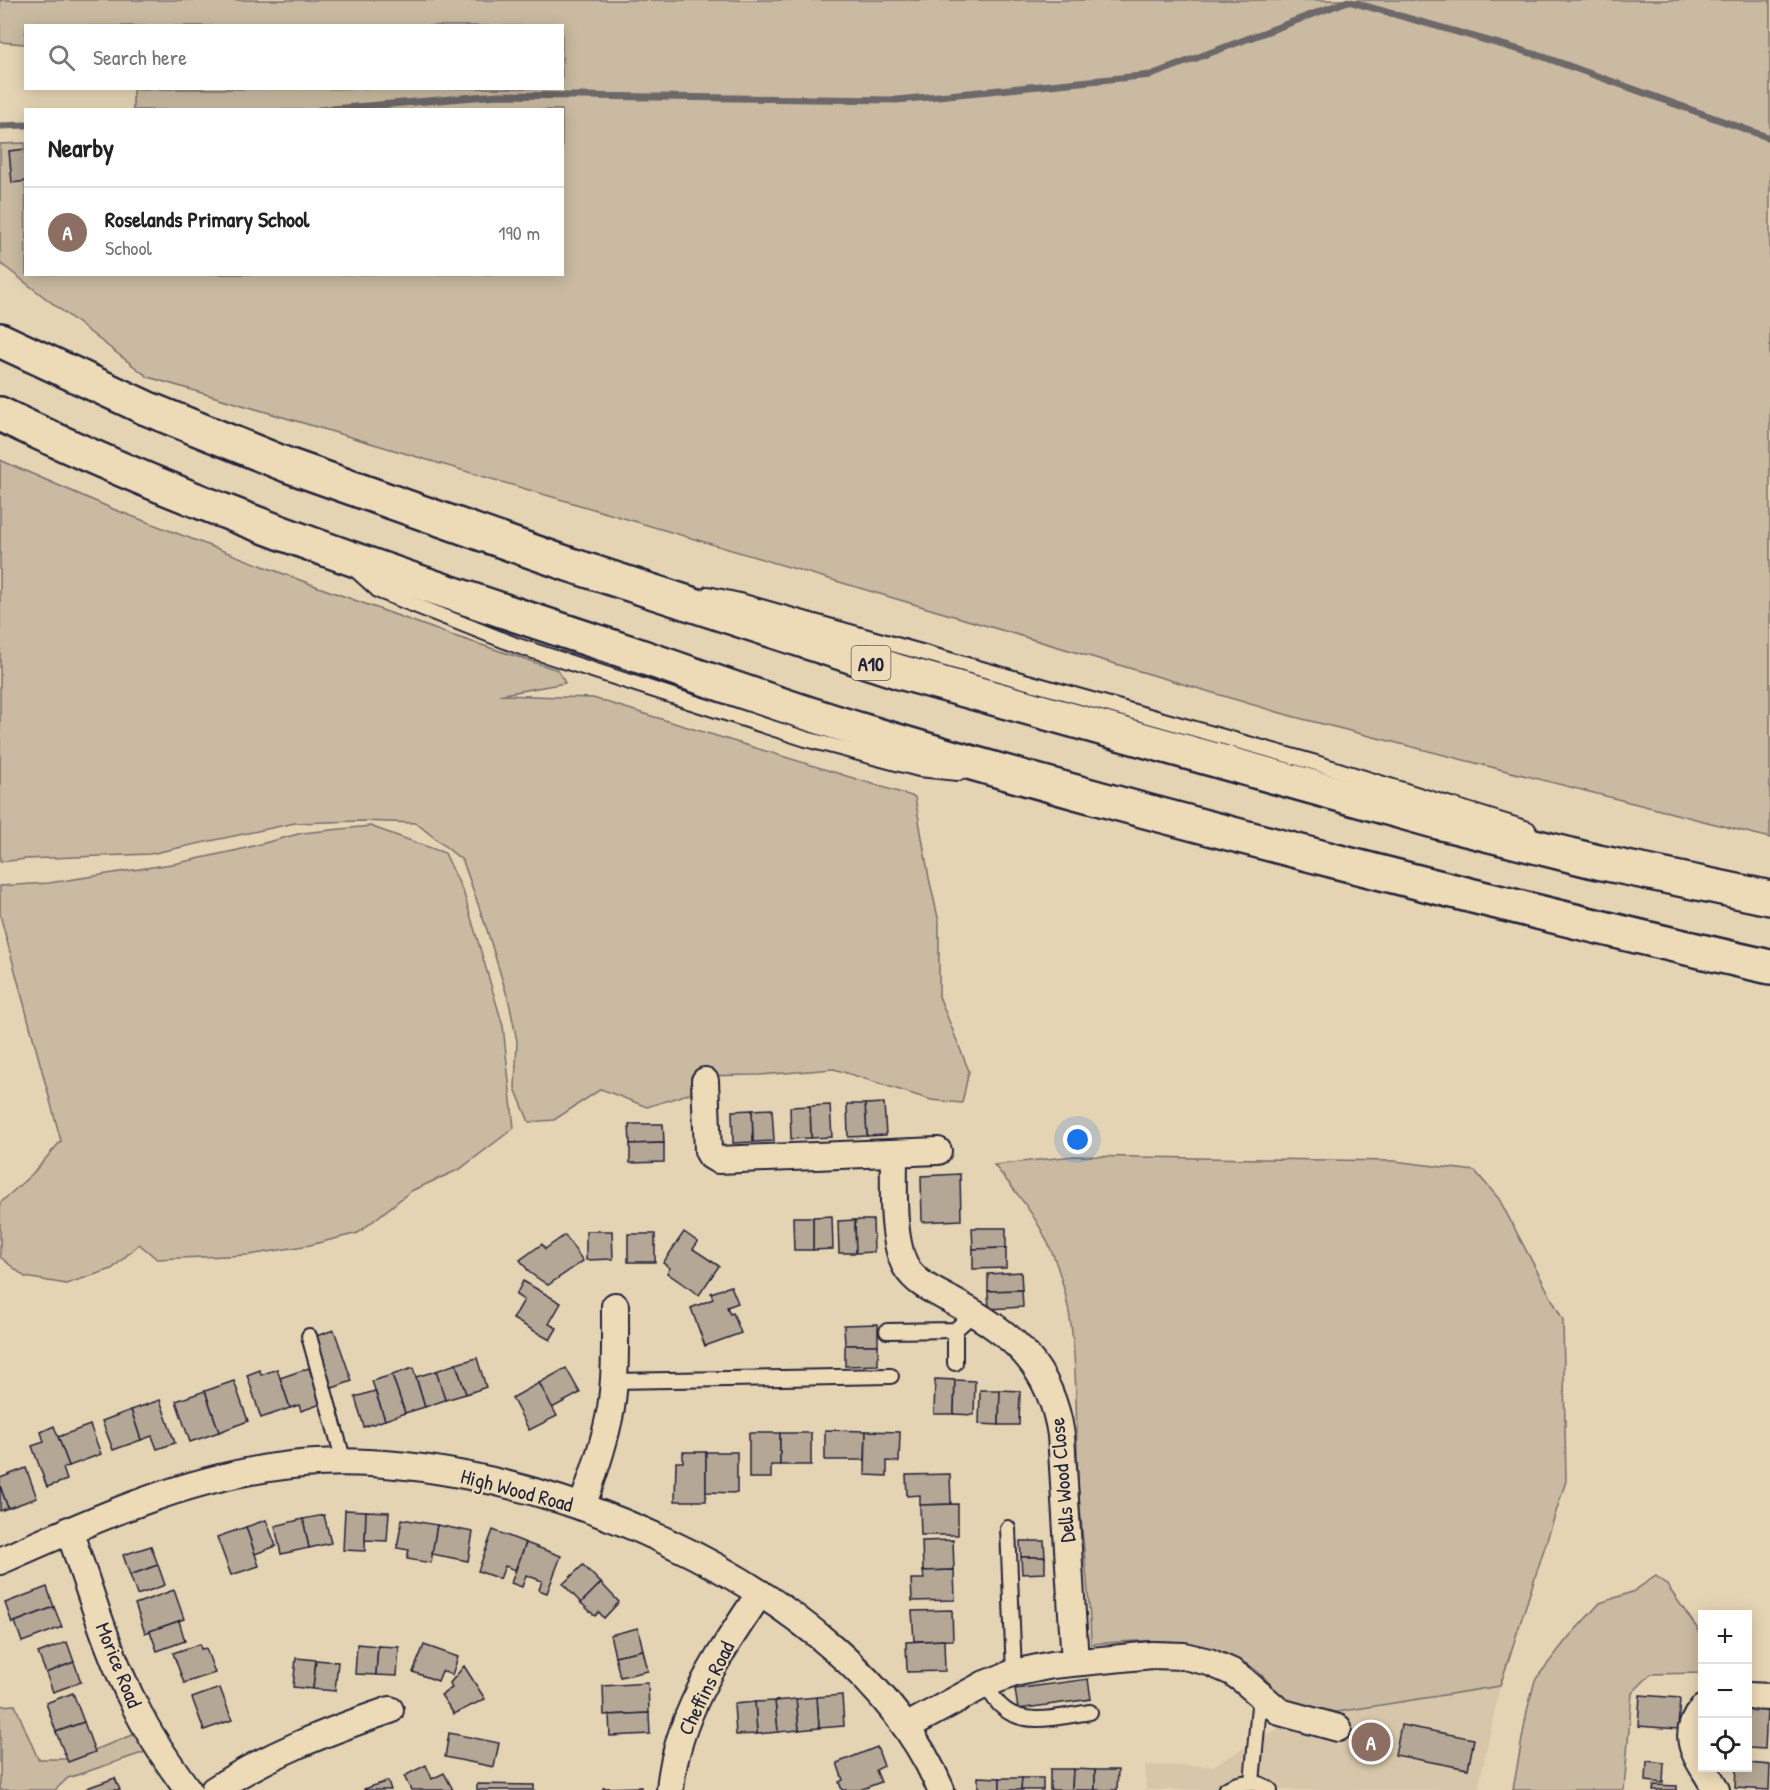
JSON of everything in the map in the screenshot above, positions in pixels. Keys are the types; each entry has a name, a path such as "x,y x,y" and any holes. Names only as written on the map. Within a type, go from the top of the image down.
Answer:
{"highway":[{"name":"A10","path":"0,340 146,408 287,465 568,564 900,672 1438,822 1598,862 1770,898"},
{"path":"0,414 48,438 223,511 338,554 860,730 1034,782 1511,906 1770,967"}],"street":[{"path":"705,1081 708,1151 718,1160 938,1151"},
{"name":"Dells Wood Close","path":"894,1154 896,1224 900,1249 907,1268 923,1285 974,1312 1000,1329 1020,1347 1043,1379 1055,1406 1061,1435 1075,1662"},
{"path":"582,1507 607,1426 613,1380 615,1306"},
{"name":"High Wood Road","path":"0,1561 69,1530 149,1500 229,1476 291,1465 344,1462 396,1466 447,1472 544,1494 628,1524 672,1544 716,1566 800,1621 858,1671 882,1697 906,1727 927,1761 941,1790"},
{"name":"Morice Road","path":"69,1530 119,1671 136,1709 156,1744 188,1790"},
{"name":"Cheffins Road","path":"670,1790 677,1750 689,1714 708,1674 760,1593"},
{"path":"906,1727 985,1684 1014,1673 1052,1665 1152,1655 1196,1658 1232,1672 1280,1712 1338,1728"},
{"path":"1752,1696 1770,1697"},
{"path":"214,1790 299,1743 390,1710"},
{"path":"1698,1716 1691,1737 1694,1754 1716,1790"}],"lane":[{"path":"887,1331 955,1330 974,1312"},
{"path":"955,1330 955,1363"},
{"path":"309,1336 344,1462"},
{"path":"613,1380 891,1376"},
{"path":"1008,1528 1014,1673"},
{"path":"985,1684 1002,1708 1023,1718 1044,1719 1090,1712"},
{"path":"1252,1782 1260,1695"},
{"path":"1225,1790 1240,1783 1252,1782 1270,1790"}],"shaded area":[{"path":"0,0 1770,0 1770,838 1291,716 148,377 0,263 0,144 24,143 24,276 564,276 564,108 133,108 133,90 564,90 564,24 24,24 24,44 0,42"},
{"path":"0,460 113,509 313,585 451,635 558,670 565,683 499,695 593,698 915,797 939,922 939,996 969,1071 962,1103 931,1100 834,1069 760,1075 691,1076 691,1093 647,1107 601,1089 554,1120 529,1122 515,1088 517,1041 509,1002 463,861 416,823 360,821 295,823 150,854 0,862"},
{"path":"370,826 445,853 464,894 503,1026 514,1128 460,1169 411,1191 358,1233 310,1245 249,1255 157,1259 139,1244 112,1269 66,1284 25,1277 0,1257 0,1203 32,1174 61,1141 0,915 0,886 49,883 178,863 302,833"},
{"path":"1074,1156 1394,1161 1475,1171 1499,1199 1563,1320 1566,1481 1500,1686 1294,1719 1275,1690 1257,1671 1212,1648 1153,1641 1091,1644 1078,1481 1074,1358 1066,1297 1058,1268 1041,1229 1022,1200 994,1165"},
{"path":"1656,1576 1666,1584 1698,1629 1698,1673 1651,1674 1632,1693 1624,1790 1513,1790 1535,1680 1567,1639 1600,1603 1632,1592"},
{"path":"1500,1686 1478,1790 1146,1790 1145,1765 1213,1766 1294,1719"},
{"path":"15,1705 38,1759 71,1759 138,1733 148,1751 68,1778 55,1790 0,1790 0,1706"}],"building":[{"path":"24,149 24,181 12,183 9,151"},
{"path":"884,1103 886,1135 867,1136 865,1104"},
{"path":"847,1104 865,1104 867,1136 848,1137"},
{"path":"830,1105 832,1137 811,1138 810,1106"},
{"path":"810,1106 811,1138 791,1139 790,1107"},
{"path":"772,1109 774,1141 753,1142 752,1110"},
{"path":"752,1110 753,1142 733,1143 732,1111"},
{"path":"629,1124 663,1124 664,1143 630,1144"},
{"path":"664,1143 664,1162 630,1163 630,1144"},
{"path":"960,1174 961,1220 922,1222 921,1176"},
{"path":"832,1216 833,1249 813,1250 813,1217"},
{"path":"793,1217 813,1217 813,1250 794,1250"},
{"path":"855,1220 856,1253 839,1253 838,1221"},
{"path":"855,1220 873,1220 874,1252 856,1253"},
{"path":"972,1228 1006,1228 1006,1248 973,1249"},
{"path":"586,1231 612,1231 613,1259 586,1260"},
{"path":"684,1232 698,1242 693,1249 719,1266 699,1295 667,1273 670,1268 663,1263"},
{"path":"628,1234 655,1234 655,1262 628,1262"},
{"path":"565,1235 583,1261 548,1285 530,1273 520,1260 542,1244 545,1249"},
{"path":"1006,1248 1006,1268 973,1269 973,1249"},
{"path":"1021,1272 1022,1290 988,1291 988,1274"},
{"path":"523,1281 561,1303 549,1324 557,1328 550,1340 513,1319 524,1300 516,1295"},
{"path":"731,1286 738,1303 727,1307 730,1314 733,1313 741,1333 705,1346 691,1308 713,1299 711,1293"},
{"path":"1022,1290 1023,1307 989,1309 988,1291"},
{"path":"878,1324 878,1345 845,1345 844,1325"},
{"path":"334,1330 352,1381 330,1389 313,1337"},
{"path":"845,1345 878,1345 878,1365 845,1366"},
{"path":"477,1358 486,1387 466,1394 456,1364"},
{"path":"456,1364 466,1394 445,1400 436,1371"},
{"path":"309,1368 321,1404 301,1411 299,1405 290,1408 280,1378"},
{"path":"413,1368 425,1407 405,1413 392,1375"},
{"path":"566,1368 580,1393 552,1408 539,1383"},
{"path":"277,1369 290,1408 261,1418 247,1375 260,1370 261,1375"},
{"path":"436,1371 445,1400 425,1407 416,1377"},
{"path":"392,1375 405,1413 385,1420 372,1381"},
{"path":"935,1379 955,1380 954,1414 934,1414"},
{"path":"955,1380 975,1381 974,1415 954,1414"},
{"path":"234,1381 248,1421 219,1432 205,1391"},
{"path":"539,1383 557,1416 529,1430 512,1398"},
{"path":"980,1390 1000,1390 999,1425 979,1424"},
{"path":"1000,1390 1020,1391 1019,1425 999,1425"},
{"path":"205,1391 219,1432 190,1442 176,1401"},
{"path":"375,1391 385,1420 364,1427 355,1397"},
{"path":"160,1400 175,1443 157,1449 152,1436 141,1440 131,1410"},
{"path":"131,1410 141,1440 113,1450 102,1421"},
{"path":"90,1425 101,1454 69,1466 58,1437"},
{"path":"54,1426 69,1466 63,1468 67,1480 47,1487 32,1446 44,1442 41,1432"},
{"path":"825,1430 866,1431 865,1460 825,1460"},
{"path":"866,1431 900,1432 899,1462 887,1461 887,1476 865,1475"},
{"path":"749,1433 780,1433 780,1465 771,1465 771,1478 749,1478"},
{"path":"780,1433 811,1433 811,1465 780,1465"},
{"path":"683,1452 706,1452 706,1501 675,1501 676,1462 683,1462"},
{"path":"706,1452 737,1452 737,1493 706,1492"},
{"path":"26,1468 37,1498 8,1508 0,1486 0,1478"},
{"path":"950,1474 951,1504 920,1505 920,1495 907,1496 906,1475"},
{"path":"0,1486 8,1508 0,1511"},
{"path":"958,1504 958,1535 921,1535 920,1505"},
{"path":"345,1510 366,1511 365,1551 343,1550"},
{"path":"366,1511 389,1512 387,1541 365,1540"},
{"path":"324,1515 331,1543 309,1548 303,1519"},
{"path":"303,1519 309,1548 281,1554 275,1526"},
{"path":"402,1519 437,1525 431,1563 407,1559 409,1550 397,1548"},
{"path":"266,1520 276,1546 255,1554 246,1527"},
{"path":"437,1525 473,1532 468,1561 432,1554"},
{"path":"246,1527 259,1566 231,1575 217,1537"},
{"path":"493,1530 526,1543 515,1570 505,1566 500,1579 478,1571"},
{"path":"953,1540 954,1570 923,1571 922,1541"},
{"path":"1020,1541 1044,1541 1045,1557 1021,1557"},
{"path":"526,1543 561,1556 547,1593 539,1590 542,1581 526,1575 522,1587 511,1583"},
{"path":"151,1546 158,1565 130,1575 123,1555"},
{"path":"1021,1557 1045,1557 1045,1573 1022,1574"},
{"path":"158,1565 165,1585 137,1595 130,1575"},
{"path":"583,1565 601,1583 581,1603 563,1584"},
{"path":"954,1570 955,1600 912,1601 911,1579 924,1579 923,1571"},
{"path":"601,1583 619,1602 604,1618 599,1612 595,1616 581,1603"},
{"path":"47,1587 54,1607 12,1623 5,1603"},
{"path":"174,1590 184,1619 145,1633 135,1604"},
{"path":"54,1607 62,1627 22,1642 15,1622"},
{"path":"952,1610 953,1640 914,1641 912,1611"},
{"path":"179,1621 185,1641 157,1651 150,1631"},
{"path":"638,1628 643,1650 615,1656 610,1635"},
{"path":"944,1640 945,1671 907,1672 906,1642"},
{"path":"67,1642 74,1662 46,1673 38,1653"},
{"path":"200,1644 201,1649 206,1648 215,1673 184,1683 173,1653"},
{"path":"357,1644 378,1646 376,1675 355,1674"},
{"path":"424,1645 458,1657 452,1675 442,1671 438,1681 413,1672"},
{"path":"378,1646 399,1647 397,1676 376,1675"},
{"path":"643,1650 648,1671 620,1677 615,1656"},
{"path":"296,1658 316,1660 313,1689 293,1687"},
{"path":"316,1660 338,1662 335,1691 313,1689"},
{"path":"74,1662 81,1682 53,1692 46,1673"},
{"path":"464,1666 485,1699 454,1714 441,1695 452,1688 450,1683"},
{"path":"1088,1679 1091,1699 1018,1709 1015,1689"},
{"path":"648,1683 649,1713 604,1715 603,1686"},
{"path":"220,1688 232,1720 204,1730 192,1698"},
{"path":"73,1693 84,1722 56,1732 46,1703"},
{"path":"842,1695 844,1726 819,1728 817,1697"},
{"path":"1640,1695 1680,1698 1678,1729 1638,1726"},
{"path":"817,1697 819,1728 799,1730 796,1699"},
{"path":"796,1699 799,1730 778,1732 775,1701"},
{"path":"775,1701 778,1732 757,1734 755,1702"},
{"path":"755,1702 757,1734 736,1735 734,1704"},
{"path":"1752,1708 1767,1710 1765,1749 1752,1748"},
{"path":"649,1713 650,1734 610,1736 609,1715"},
{"path":"84,1722 95,1752 68,1762 56,1732"},
{"path":"1401,1725 1474,1739 1468,1769 1395,1755"},
{"path":"449,1733 499,1743 494,1767 445,1757"},
{"path":"877,1747 884,1766 876,1770 881,1782 860,1790 842,1790 839,1782 843,1780 837,1763"},
{"path":"1647,1761 1664,1763 1663,1783 1646,1781"},
{"path":"1752,1763 1770,1765 1769,1790 1735,1788 1736,1772 1752,1772"},
{"path":"426,1765 432,1779 444,1773 453,1790 411,1790 404,1776"},
{"path":"1050,1769 1073,1769 1072,1790 1050,1790"},
{"path":"1073,1769 1095,1770 1095,1790 1072,1790"},
{"path":"1095,1770 1118,1770 1117,1790 1095,1790"},
{"path":"978,1777 1000,1778 1000,1790 978,1790"},
{"path":"115,1778 120,1790 88,1790 87,1788"},
{"path":"1000,1778 1022,1778 1021,1790 1000,1790"},
{"path":"1022,1778 1043,1778 1043,1790 1021,1790"},
{"path":"388,1781 391,1790 364,1790 364,1789"},
{"path":"477,1784 534,1785 534,1790 477,1790"},
{"path":"1654,1785 1677,1786 1677,1790 1653,1790"},
{"path":"641,1787 641,1790 603,1790 603,1788"}],"waterway":[{"path":"343,108 499,95 897,100 1151,75 1348,1 1541,56 1770,138"},
{"path":"0,126 24,125"}],"place":[{"name":"Roselands Primary School","path":"1371,1742"}]}
